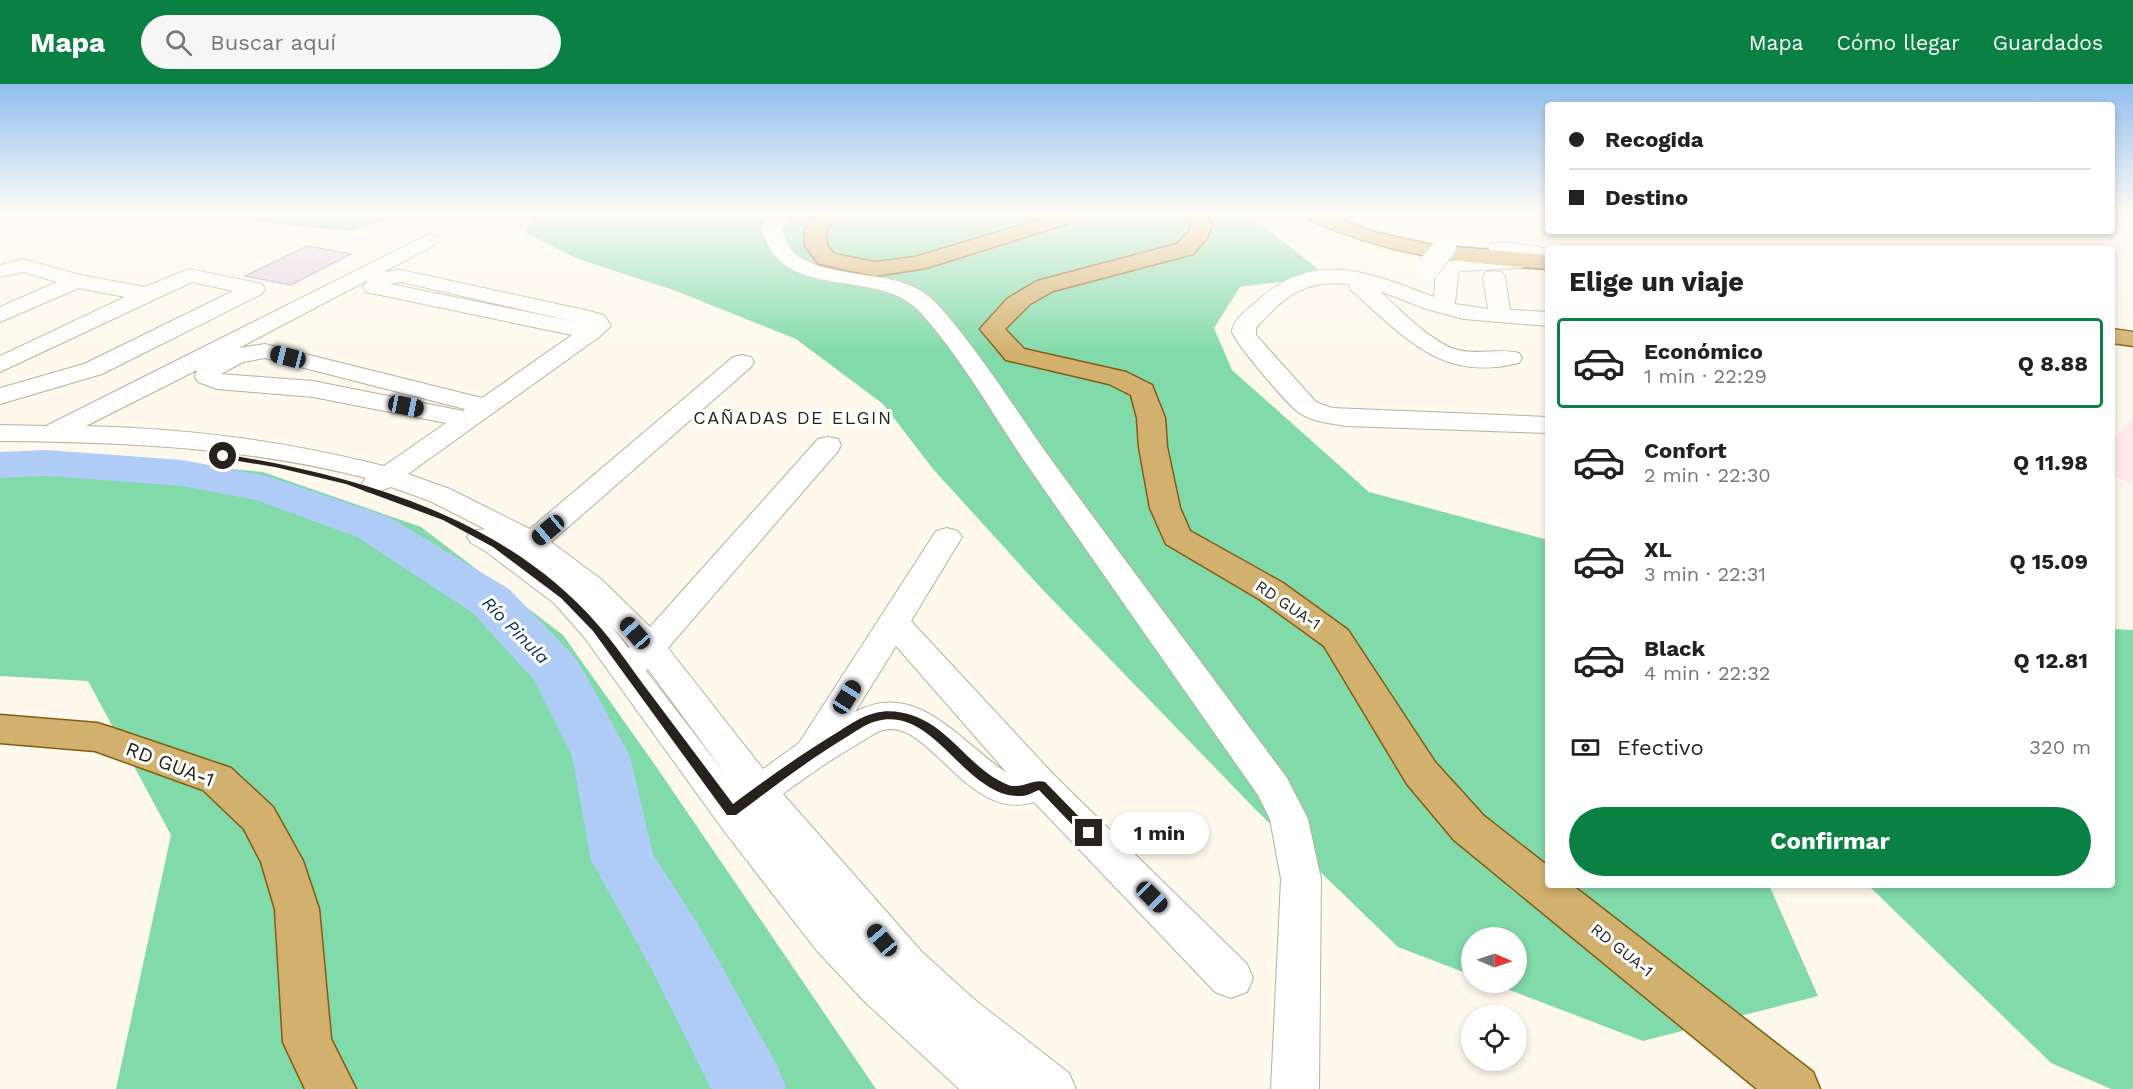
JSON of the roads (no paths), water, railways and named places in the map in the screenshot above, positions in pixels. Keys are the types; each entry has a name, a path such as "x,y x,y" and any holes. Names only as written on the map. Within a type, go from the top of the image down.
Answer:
{"main road":[{"path":"841,262 875,269 918,262"},
{"name":"RD GUA-1","path":"1140,262 1045,286 1026,294 1008,309 992,329 1015,355 1117,378 1143,390 1151,418 1153,447 1165,508 1177,537 1271,591 1336,638 1421,773 1469,828 1795,1089"},
{"path":"2115,336 2133,339"},
{"name":"RD GUA-1","path":"0,729 97,737 217,779 259,818 282,861 297,909 308,1042 331,1089"}],"street":[{"path":"14,438 108,406 387,262"},
{"path":"796,262 806,267 894,289 924,303 946,328 998,405 1274,788 1289,819 1301,879 1294,1089"},
{"path":"1433,262 1428,268 1422,292 1434,304"},
{"path":"1434,304 1447,271 1454,265 1502,262"},
{"path":"0,271 23,265 77,281 145,294"},
{"path":"0,365 145,294 192,274 254,287 93,369 0,396"},
{"path":"401,276 585,326 374,287 382,279 401,276"},
{"path":"1349,277 1448,356 1515,364 1495,316 1494,277"},
{"path":"1545,319 1495,316 1434,304 1381,284 1349,277 1308,279 1294,283 1244,327 1244,335 1307,407 1336,418 1545,425"},
{"path":"0,315 77,281"},
{"path":"368,479 585,326"},
{"path":"265,351 466,410 313,389 217,382 207,377 207,372 242,353 265,351"},
{"path":"522,550 742,362"},
{"path":"14,438 108,406"},
{"path":"14,438 199,454 368,479 496,544 522,550 596,628 638,659 746,802 832,938 881,988 993,1089"},
{"path":"638,659 828,445"},
{"path":"812,753 947,537"},
{"path":"894,623 1041,785 1232,978"},
{"path":"746,802 812,753 876,717 909,718 932,731 973,769 1005,790 1023,791 1041,785"},
{"path":"746,802 909,968 992,1042 1052,1089"}],"waterway":[{"name":"Río Pinula","path":"0,465 47,463 182,473 267,489 373,527 491,601 556,670 601,756 623,860 675,947 750,1089"}],"district":[{"name":"CAÑADAS DE ELGIN","path":"793,417"}]}
